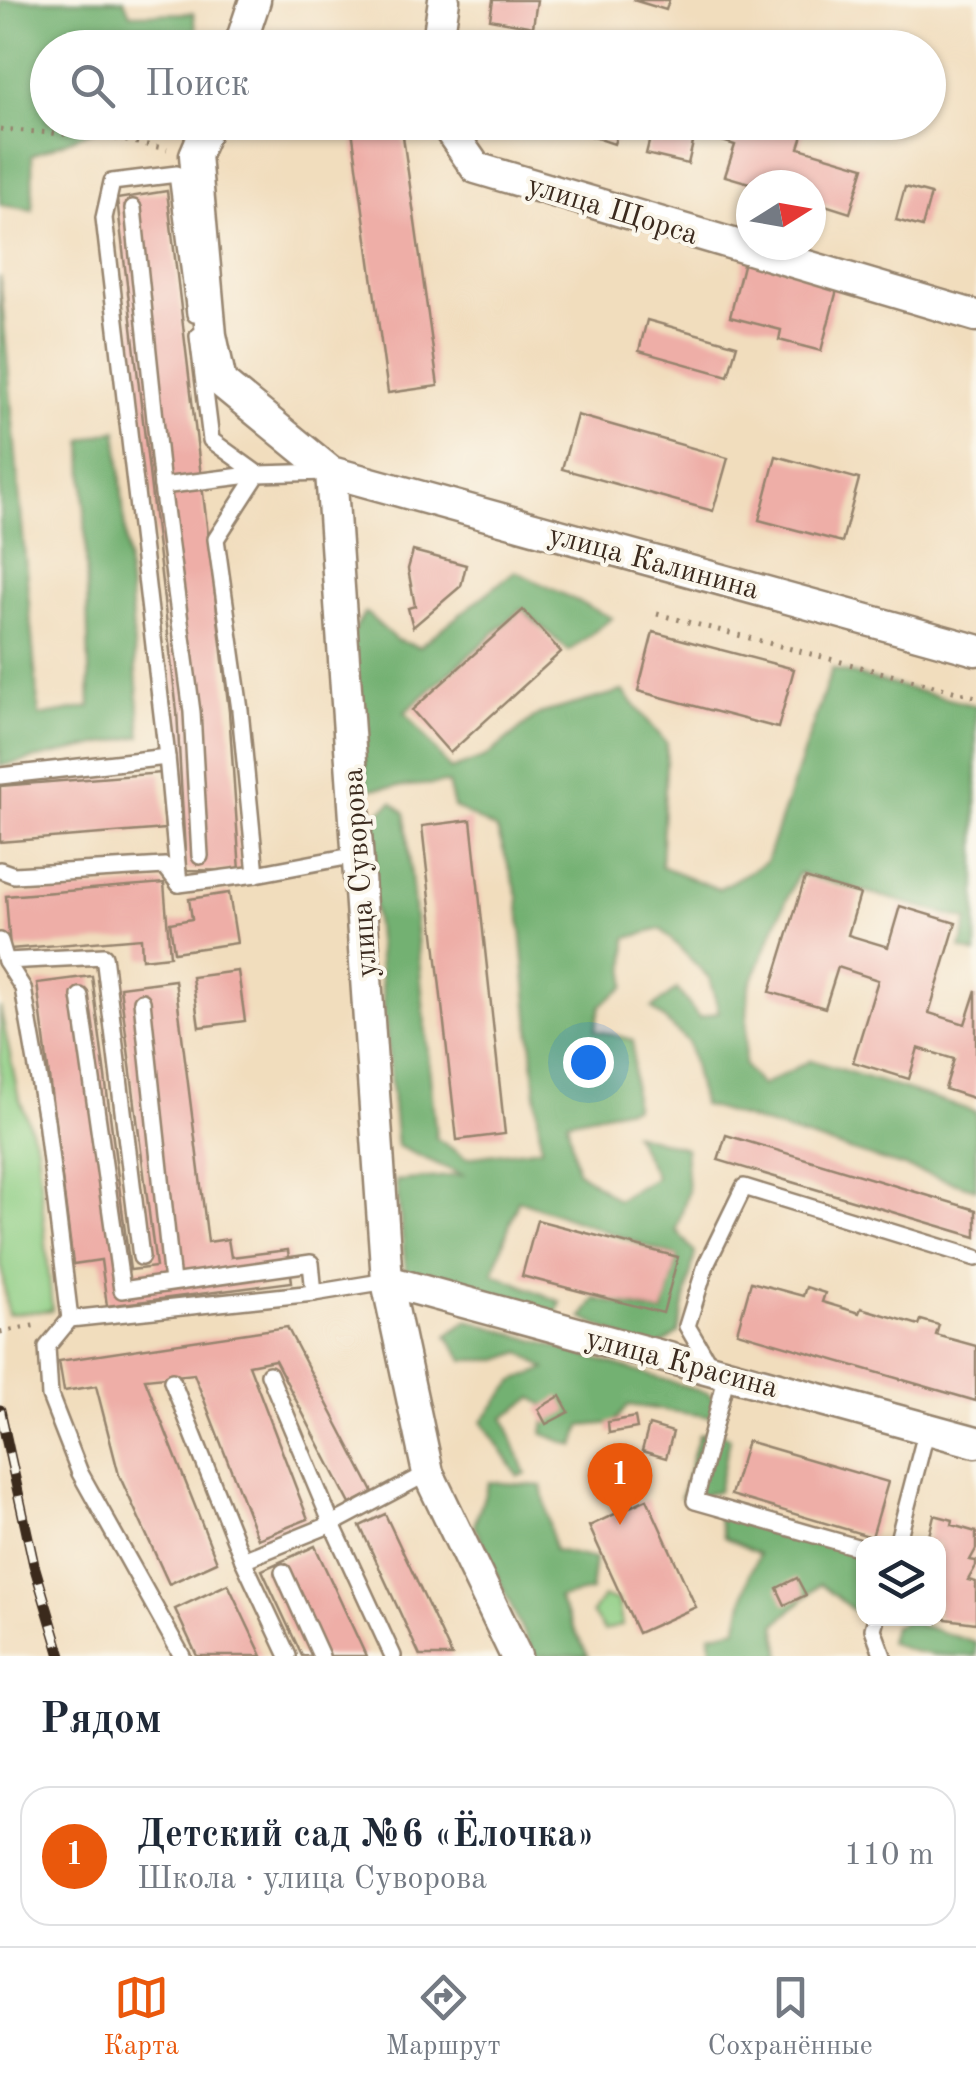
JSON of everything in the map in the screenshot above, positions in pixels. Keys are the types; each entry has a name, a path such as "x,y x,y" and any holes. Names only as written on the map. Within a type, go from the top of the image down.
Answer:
{"street":[{"path":"245,30 255,0"},
{"path":"440,30 444,0"},
{"path":"201,140 194,155 211,335 222,382 331,472"},
{"name":"улица Щорса","path":"457,140 476,168 976,316"},
{"name":"улица Калинина","path":"331,472 976,650"},
{"name":"улица Суворова","path":"331,472 387,1280 428,1473 516,1656"},
{"name":"улица Красина","path":"387,1280 976,1442"}],"lane":[{"path":"178,884 168,757 104,218 112,182 177,174 211,440 258,474"},
{"path":"133,208 162,486 192,712 200,856"},
{"path":"162,486 258,474 331,472"},
{"path":"256,874 240,710 216,539 258,474"},
{"path":"0,776 168,757"},
{"path":"178,884 357,855"},
{"path":"0,870 14,875 165,866 178,884"},
{"path":"0,941 23,988 46,1120 70,1319"},
{"path":"6,960 104,956 141,1258"},
{"path":"80,996 122,1290 312,1263 314,1292"},
{"path":"142,1001 172,1282"},
{"path":"856,1547 694,1501 720,1372 687,1326 706,1265 744,1187 976,1258"},
{"path":"182,1656 80,1473 50,1396 46,1347 70,1319 387,1280"},
{"path":"268,1374 393,1656"},
{"path":"172,1381 243,1560 288,1656"},
{"path":"898,1536 927,1429"},
{"path":"243,1560 332,1524 428,1473"},
{"path":"284,1572 321,1656"},
{"path":"874,1626 883,1656"}],"path":[{"path":"0,129 30,131"},
{"path":"123,140 194,155"},
{"path":"657,614 976,697"}],"green space":[{"path":"0,0 124,0 130,14 193,13 196,30 30,30 30,140 69,140 32,155 33,210 0,205"},
{"path":"0,276 39,716 90,707 83,440 117,430 141,736 0,766"},
{"path":"515,571 612,618 569,651 521,609 405,712 451,770 486,757 539,714 623,691 667,744 661,866 718,889 766,862 832,669 976,706 976,954 961,949 968,920 798,873 749,987 744,1065 761,1086 811,1060 976,1112 976,1189 702,1105 688,1042 652,1008 677,989 699,1018 719,1012 709,978 661,929 627,938 625,987 601,1005 595,1030 633,1040 634,1107 567,1121 577,1170 617,1200 656,1177 633,1133 685,1148 688,1192 676,1230 695,1253 678,1333 652,1352 582,1318 595,1299 663,1313 678,1257 518,1200 493,1273 561,1302 555,1319 406,1271 396,1181 462,1175 397,1146 366,823 392,802 405,813 436,1138 466,1158 541,1148 518,895 497,830 454,807 448,783 368,789 348,641 365,612 396,640 419,647"},
{"path":"0,1007 18,1094 37,1146 52,1310 8,1314 0,1258"},
{"path":"468,1320 708,1393 721,1407 712,1417 628,1405 614,1423 581,1426 575,1446 543,1434 547,1407 533,1398 504,1417 526,1474 518,1476 482,1421 514,1381 546,1369 521,1352 499,1360 464,1360 447,1336"},
{"path":"717,1430 730,1439 718,1491 707,1493 700,1502 681,1497 699,1435"},
{"path":"489,1482 542,1486 554,1550 595,1559 591,1591 558,1598 588,1656 534,1656 474,1525"},
{"path":"715,1508 737,1508 768,1533 856,1550 856,1613 820,1584 776,1624 781,1656 711,1656 710,1634 737,1628 750,1573 759,1554 724,1537"},
{"path":"603,1597 618,1601 622,1625 604,1631 592,1613"},
{"path":"923,1626 976,1643 976,1656 920,1653 898,1647 889,1642 893,1627"}],"building":[{"path":"493,0 537,0 533,27 490,19"},
{"path":"633,0 669,0 666,10"},
{"path":"353,140 404,140 438,386 388,393"},
{"path":"650,140 694,140 688,164 646,154"},
{"path":"719,140 802,140 799,148 864,167 850,213 826,205 826,170 736,170 736,179 725,176 735,145"},
{"path":"905,187 931,194 922,227 896,220"},
{"path":"167,191 229,711 240,871 186,870 177,711 117,199"},
{"path":"744,260 839,282 821,351 779,340 781,330 730,317"},
{"path":"647,320 737,345 728,376 639,351"},
{"path":"577,415 728,458 713,511 562,469"},
{"path":"776,456 859,479 842,542 759,520"},
{"path":"413,551 466,565 461,586 413,627 408,608 415,606 408,569"},
{"path":"523,610 561,652 450,753 412,710"},
{"path":"653,632 794,669 778,728 638,691"},
{"path":"161,773 165,829 0,842 0,786"},
{"path":"471,820 505,1134 457,1140 422,826"},
{"path":"805,878 860,894 848,935 888,947 900,906 956,923 929,1013 965,1024 976,990 976,1099 945,1089 954,1059 918,1048 909,1079 853,1062 878,980 838,967 825,1008 770,992"},
{"path":"164,883 170,956 142,959 141,938 10,949 6,896"},
{"path":"229,893 237,943 174,952 170,923 192,919 189,899"},
{"path":"238,971 245,1021 199,1027 192,977"},
{"path":"92,976 130,1270 156,1267 120,987 175,980 208,1242 228,1239 231,1257 288,1250 292,1282 107,1306 101,1260 73,1264 37,983"},
{"path":"726,1135 976,1210 976,1237 718,1160"},
{"path":"537,1220 678,1257 663,1313 522,1276"},
{"path":"751,1282 803,1296 806,1287 825,1293 822,1302 859,1313 861,1308 919,1325 921,1320 939,1325 936,1335 976,1346 976,1401 737,1332"},
{"path":"287,1327 373,1492 350,1504 275,1360 249,1365 308,1519 258,1539 194,1374 145,1379 217,1562 169,1584 119,1475 96,1386 64,1391 59,1361"},
{"path":"560,1396 569,1412 546,1424 538,1409"},
{"path":"635,1417 637,1428 609,1433 608,1422"},
{"path":"649,1425 673,1432 666,1458 642,1451"},
{"path":"747,1441 888,1482 872,1536 731,1495"},
{"path":"647,1499 696,1607 638,1633 589,1526"},
{"path":"385,1514 452,1656 420,1656 360,1526"},
{"path":"934,1515 976,1532 976,1549 970,1560 976,1561 976,1566 968,1580 976,1582 976,1623 946,1619 946,1536 929,1536"},
{"path":"315,1546 366,1656 302,1656 262,1570"},
{"path":"797,1578 806,1595 785,1605 777,1588"},
{"path":"228,1584 262,1656 197,1656 175,1609"}],"railway":[{"path":"0,1410 34,1565 61,1656"}],"place":[{"name":"Детский сад №6 «Ёлочка»","path":"620,1525"}]}
